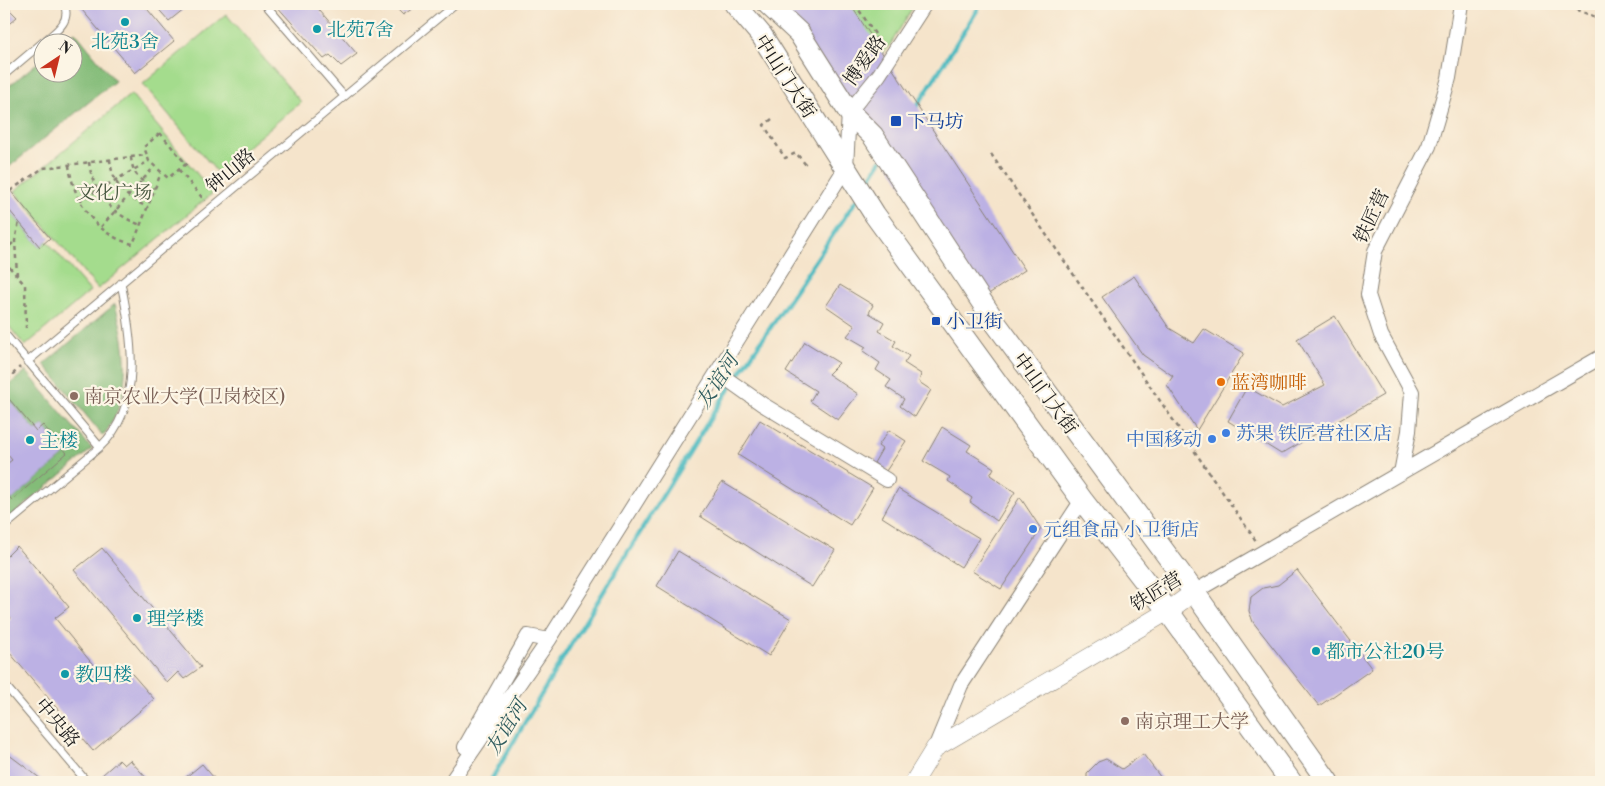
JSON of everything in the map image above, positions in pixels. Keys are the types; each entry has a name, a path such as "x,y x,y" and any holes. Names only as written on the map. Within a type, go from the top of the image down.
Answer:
{"main road":[{"name":"中山门大街","path":"735,4 762,36 875,215 1082,500 1168,610 1291,782"},
{"name":"中山门大街","path":"768,4 799,33 849,112 873,136 996,325 1194,592 1328,782"}],"street":[{"name":"博爱路","path":"849,112 879,75 925,4"},
{"name":"铁匠营","path":"1401,473 1409,431 1412,392 1381,335 1368,295 1375,251 1429,146 1449,78 1461,4"},
{"path":"451,782 550,640 721,374 846,167 849,112"},
{"name":"铁匠营","path":"935,748 1168,610 1194,592 1601,357"},
{"path":"721,374 762,404 887,480"},
{"path":"914,782 935,748 961,684 1082,500"},
{"path":"446,782 528,636 550,640"}],"lane":[{"path":"55,32 64,24 66,14 64,4"},
{"path":"265,4 344,96"},
{"name":"钟山路","path":"27,362 455,4"},
{"path":"4,75 32,52"},
{"path":"4,526 100,447 115,429 125,410 130,381 130,337 122,284"},
{"path":"4,333 100,447"},
{"name":"中央路","path":"4,684 87,782"}],"path":[{"path":"855,4 877,37 858,63"},
{"path":"863,4 866,8"},
{"path":"1561,4 1601,19"},
{"path":"772,119 764,125 785,158 796,152 806,165"},
{"path":"160,134 186,164 168,178 149,161 144,147 160,134"},
{"path":"992,154 1264,553"},
{"path":"4,196 42,168 146,155"},
{"path":"131,157 134,170 142,181 155,188"},
{"path":"110,159 115,180 128,196 148,207"},
{"path":"79,200 149,161"},
{"path":"89,162 91,176 97,190 114,212 141,225"},
{"path":"69,165 72,185 79,200 101,227 118,239 133,244 161,173"},
{"path":"101,227 154,167"},
{"path":"179,170 210,208"},
{"path":"17,276 15,241 19,222"},
{"path":"4,251 12,246 15,241"},
{"path":"4,261 25,285 26,328"},
{"path":"6,380 27,362"}],"green space":[{"path":"821,4 915,4 890,45 870,65 831,27"},
{"path":"226,14 301,102 217,172 143,84"},
{"path":"82,41 115,81 4,171 4,90 32,67 32,82 82,82"},
{"name":"文化广场","path":"131,94 213,193 98,289 15,191"},
{"path":"4,204 40,247 47,241 90,291 25,346 4,320"},
{"path":"115,304 123,338 125,372 119,405 113,421 103,436 44,364"},
{"path":"26,371 92,449 6,521 4,491 12,500 67,453 43,425 36,431 4,393 4,389"}],"building":[{"path":"4,4 17,17 4,28"},
{"name":"北苑3舍","path":"77,4 143,4 174,41 135,73"},
{"path":"154,4 190,4 169,21"},
{"name":"北苑7舍","path":"275,4 314,4 357,54 341,66 330,55 324,59"},
{"path":"382,4 392,4 387,8"},
{"path":"392,4 419,4 403,15"},
{"path":"783,4 850,4 1025,270 978,301"},
{"path":"4,183 50,238 40,247 4,204"},
{"path":"1134,276 1169,328 1194,343 1204,329 1244,353 1197,430 1167,385 1173,376 1143,355 1102,297"},
{"path":"840,285 873,305 869,313 884,322 879,331 896,341 893,346 909,356 904,363 921,374 919,382 931,390 915,417 900,406 904,399 886,387 891,380 876,370 880,363 863,351 866,347 847,336 855,326 826,306"},
{"path":"1335,316 1383,395 1281,454 1228,421 1247,387 1282,407 1325,385 1297,339"},
{"path":"805,342 839,363 828,374 858,394 838,420 810,401 816,391 786,372"},
{"name":"主楼","path":"4,393 36,431 43,425 67,453 12,500 4,491 4,466 12,460 4,450"},
{"path":"760,420 873,488 850,525 738,455"},
{"path":"942,427 971,445 967,451 994,468 990,475 1015,492 997,521 970,502 972,498 948,481 950,477 923,461"},
{"path":"889,430 906,441 886,471 874,463 882,449 878,446"},
{"path":"722,482 835,550 812,587 700,516"},
{"path":"898,489 979,538 961,567 882,517"},
{"path":"1020,497 1041,529 1001,589 972,571"},
{"name":"教四楼","path":"17,546 69,607 55,618 107,682 126,667 154,699 93,751 4,646 4,624 11,618 4,610 4,559"},
{"name":"理学楼","path":"102,548 201,667 184,679 178,672 167,683 74,570"},
{"path":"678,551 791,619 769,656 657,586"},
{"name":"都市公社20号","path":"1297,570 1372,669 1319,706 1253,622 1249,611 1251,597 1263,588 1278,585"},
{"path":"4,751 45,782 4,782"},
{"path":"1143,754 1164,782 1087,782 1087,773 1098,762 1106,759 1122,769"},
{"path":"119,760 124,765 130,760 150,782 108,782 102,775"},
{"path":"202,764 214,778 209,782 180,782"}],"waterway":[{"name":"友谊河","path":"914,111 981,4"},
{"name":"友谊河","path":"865,186 881,161"},
{"name":"友谊河","path":"490,782 564,656 721,401 857,199"}],"place":[{"name":"北苑3舍","path":"125,22"},
{"name":"北苑7舍","path":"317,29"},
{"name":"下马坊","path":"896,121"},
{"name":"小卫街","path":"936,321"},
{"name":"蓝湾咖啡","path":"1221,382"},
{"name":"南京农业大学(卫岗校区)","path":"74,396"},
{"name":"苏果 铁匠营社区店","path":"1226,433"},
{"name":"中国移动","path":"1212,439"},
{"name":"主楼","path":"30,440"},
{"name":"元组食品 小卫街店","path":"1033,529"},
{"name":"理学楼","path":"137,618"},
{"name":"都市公社20号","path":"1316,651"},
{"name":"教四楼","path":"65,674"},
{"name":"南京理工大学","path":"1125,721"}]}
